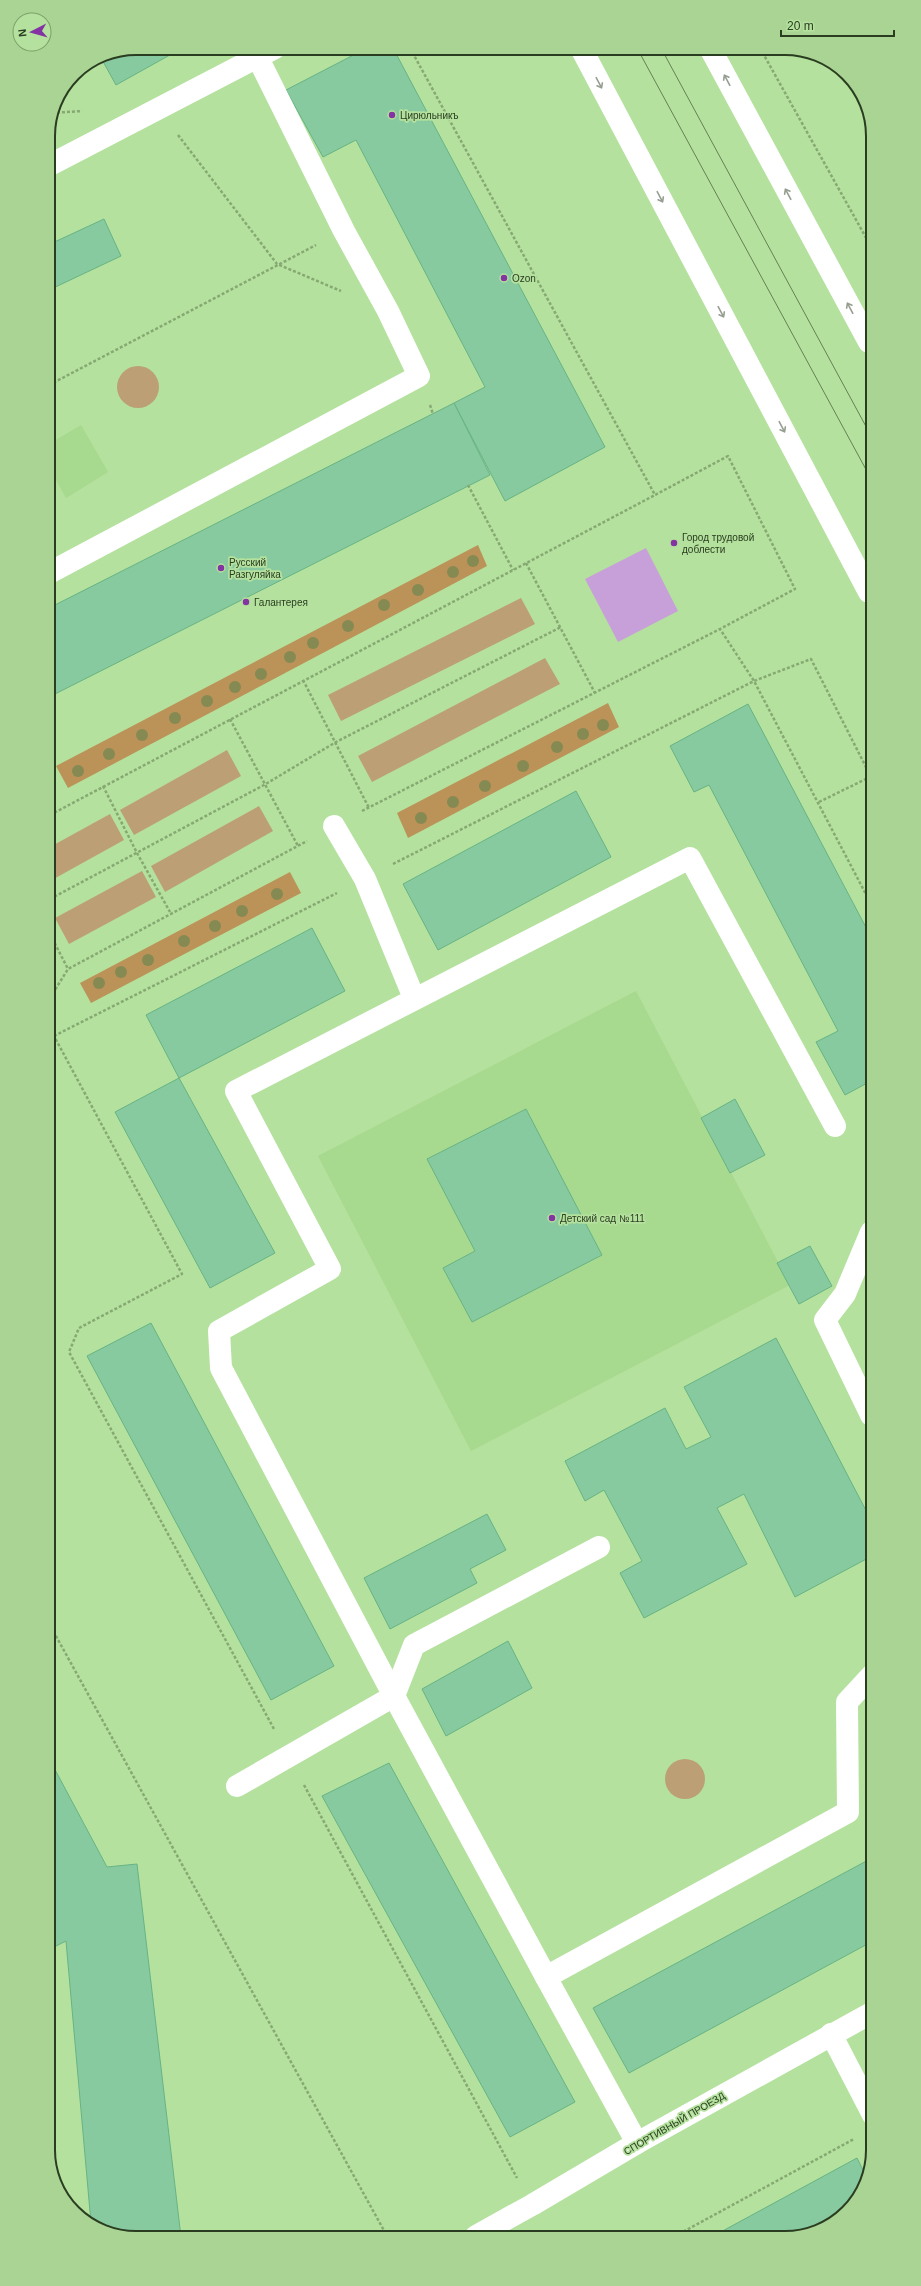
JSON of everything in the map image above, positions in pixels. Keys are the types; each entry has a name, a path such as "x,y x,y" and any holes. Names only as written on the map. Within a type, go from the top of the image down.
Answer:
{"main road":[{"path":"55,162 255,55"},
{"path":"55,570 419,376 388,311 344,231 264,55"},
{"path":"585,55 866,584"},
{"path":"714,55 866,336"},
{"path":"334,826 365,879 414,998"},
{"path":"637,2143 394,1696 221,1368 219,1332 330,1269 236,1091 414,998 690,858 835,1126"},
{"path":"866,1244 845,1294 825,1320 866,1405"},
{"path":"237,1786 394,1696 414,1645 599,1547"},
{"path":"546,1977 848,1812 847,1702 866,1681"},
{"name":"СПОРТИВНЫЙ ПРОЕЗД","path":"485,2231 637,2143 866,2016"},
{"path":"831,2034 866,2102"}],"path":[{"path":"414,55 655,495"},
{"path":"764,55 866,238"},
{"path":"157,108 277,264 388,311"},
{"path":"59,113 90,111"},
{"path":"55,382 277,264 344,231"},
{"path":"55,812 230,718 728,456 795,589 595,693 526,563"},
{"path":"468,485 512,570"},
{"path":"55,897 264,785 336,742 560,627"},
{"path":"720,629 754,680 866,894"},
{"path":"55,1035 754,680 811,659 866,768"},
{"path":"303,680 369,808"},
{"path":"230,718 264,785 298,846"},
{"path":"819,802 866,778"},
{"path":"103,786 137,853 170,912"},
{"path":"55,944 68,969"},
{"path":"55,1038 182,1274 79,1328 69,1352"},
{"path":"55,1634 384,2231"},
{"path":"685,2231 859,2136"}],"shaded area":[{"path":"134,366 142,366 150,369 156,375 159,387 156,399 150,405 142,408 134,408 126,405 120,399 117,391 117,383 120,375 126,369"},
{"path":"81,425 108,472 66,498 55,478 55,440"},
{"path":"478,545 487,566 68,788 56,766"},
{"path":"646,548 678,611 618,642 585,579"},
{"path":"521,598 535,624 341,721 328,695"},
{"path":"545,658 560,684 372,782 358,756"},
{"path":"608,703 619,727 408,838 397,813"},
{"path":"227,750 241,776 134,835 120,810"},
{"path":"259,806 273,831 165,892 151,866"},
{"path":"110,814 124,840 55,878 55,844"},
{"path":"142,871 156,897 69,944 55,918"},
{"path":"290,872 301,893 91,1003 80,983"},
{"name":"Детский сад №111","path":"636,991 790,1285 471,1451 318,1156"},
{"path":"689,1759 696,1762 702,1768 705,1779 704,1787 696,1796 689,1799 681,1799 674,1796 666,1787 665,1775 668,1768 677,1760"}],"building":[{"path":"131,55 170,55 116,85 103,62"},
{"path":"354,55 397,55 605,447 505,501 454,403 485,387 356,140 323,157 286,90"},
{"path":"104,219 121,256 55,287 55,242"},
{"path":"454,403 490,475 55,694 55,605"},
{"path":"748,704 866,927 866,1084 845,1095 816,1042 838,1031 709,785 694,792 670,746"},
{"path":"576,791 611,857 438,950 403,884"},
{"path":"312,928 345,991 179,1078 146,1015"},
{"path":"179,1078 275,1253 210,1288 115,1112"},
{"path":"735,1099 765,1155 730,1173 701,1118"},
{"path":"526,1109 602,1255 472,1322 443,1268 475,1251 427,1159"},
{"path":"810,1246 832,1286 799,1304 777,1263"},
{"path":"151,1323 334,1666 271,1700 87,1356"},
{"path":"776,1338 866,1510 866,1559 795,1597 744,1494 717,1508 747,1564 644,1618 620,1573 642,1561 604,1490 585,1501 565,1461 665,1408 686,1449 711,1437 684,1387"},
{"path":"487,1514 506,1550 470,1569 477,1583 390,1629 364,1578"},
{"path":"508,1641 532,1688 446,1736 422,1689"},
{"path":"389,1763 575,2102 510,2137 322,1796"},
{"path":"55,1770 107,1867 137,1864 180,2231 131,2231 110,2227 90,2217 66,1941 55,1946"},
{"path":"866,1861 866,1945 629,2073 593,2008"},
{"path":"857,2158 863,2170 858,2186 846,2203 821,2223 811,2227 790,2231 723,2231"}],"tram line":[{"path":"641,55 866,469"},
{"path":"665,55 866,426"}],"place":[{"name":"Цирюльникъ","path":"392,115"},
{"name":"Ozon","path":"504,278"},
{"name":"Город трудовой доблести","path":"674,543"},
{"name":"Русский Разгуляйка","path":"221,568"},
{"name":"Галантерея","path":"246,602"},
{"name":"Детский сад №111","path":"552,1218"}]}
